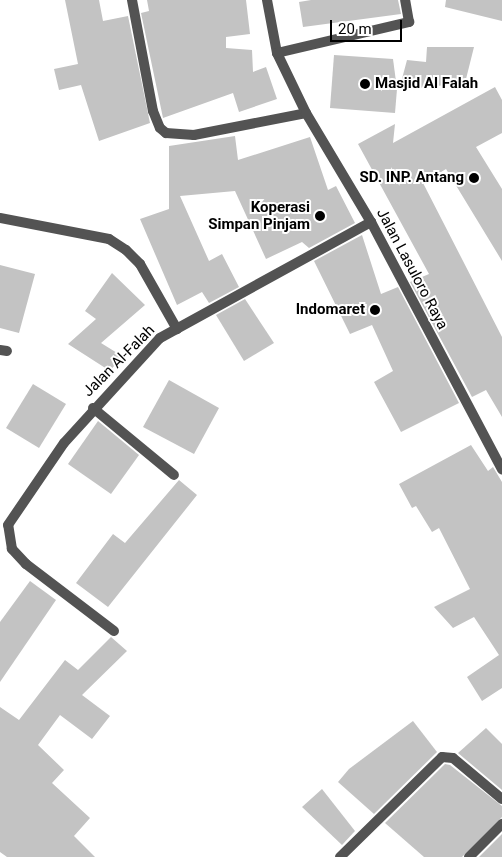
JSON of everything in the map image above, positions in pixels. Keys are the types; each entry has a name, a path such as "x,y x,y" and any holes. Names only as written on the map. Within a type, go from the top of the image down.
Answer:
{"street":[{"path":"132,0 152,111 160,128 166,133 194,135 306,113"},
{"name":"Jalan Lasuloro Raya","path":"267,0 276,53 306,113 371,222 502,469"},
{"path":"276,53 409,22 405,0"},
{"path":"0,218 109,239 126,250 140,264 177,329"},
{"name":"Jalan Al-Falah","path":"114,631 26,564 12,548 8,525 64,443 93,408 160,338 371,222"},
{"path":"93,408 174,475"},
{"path":"340,857 442,757 453,758 502,799"},
{"path":"469,857 502,824"}],"building":[{"path":"65,0 99,0 103,21 128,16 150,123 99,141 81,85 59,90 54,69 78,64"},
{"path":"147,0 246,0 250,34 226,37 226,48 252,50 253,72 266,67 277,99 239,112 233,93 163,118 141,13 149,11"},
{"path":"311,0 398,0 401,14 303,27 299,2"},
{"path":"446,0 502,0 502,21 445,7"},
{"path":"427,47 474,47 465,83 399,90 407,60 426,62"},
{"name":"Masjid Al Falah","path":"334,55 393,59 397,89 395,113 330,108"},
{"path":"495,87 502,100 502,133 476,147 502,189 502,261 446,169 423,183 502,337 502,417 486,390 472,397 410,282 429,274 358,144 395,124 393,143"},
{"path":"235,136 238,160 310,137 328,190 336,186 355,223 309,248 302,242 266,259 235,191 180,196 209,261 222,254 239,287 209,303 202,292 177,305 140,219 169,209 169,146"},
{"path":"362,235 381,294 398,287 459,403 401,432 374,382 393,371 372,325 350,334 314,261"},
{"path":"0,265 35,274 19,333 0,328"},
{"path":"112,273 145,305 101,343 122,356 110,371 68,344 96,319 85,311"},
{"path":"245,299 274,343 244,361 216,315"},
{"path":"169,380 219,408 194,454 143,427"},
{"path":"33,384 66,404 39,448 6,428"},
{"path":"98,421 139,455 111,494 68,464"},
{"path":"471,445 488,471 493,467 502,482 502,688 482,701 467,677 499,655 474,617 453,628 434,607 470,589 439,528 432,532 416,506 412,508 399,484"},
{"path":"179,480 197,495 108,607 76,583 113,534 125,543"},
{"path":"30,581 56,600 0,682 0,622"},
{"path":"111,637 127,651 82,695 110,716 92,739 60,715 38,745 64,770 52,783 90,818 74,836 95,857 7,857 0,852 0,707 19,720 65,660 78,670"},
{"path":"413,721 437,752 374,814 338,782 349,769"},
{"path":"486,728 502,744 502,790 458,753"},
{"path":"445,764 450,765 502,806 502,817 462,857 424,857 385,823"},
{"path":"322,789 355,831 342,845 302,807"},
{"path":"502,834 502,857 479,857"}],"place":[{"name":"Masjid Al Falah","path":"365,84"},
{"name":"SD. INP. Antang","path":"474,178"},
{"name":"Koperasi Simpan Pinjam","path":"320,216"},
{"name":"Indomaret","path":"375,310"}]}
